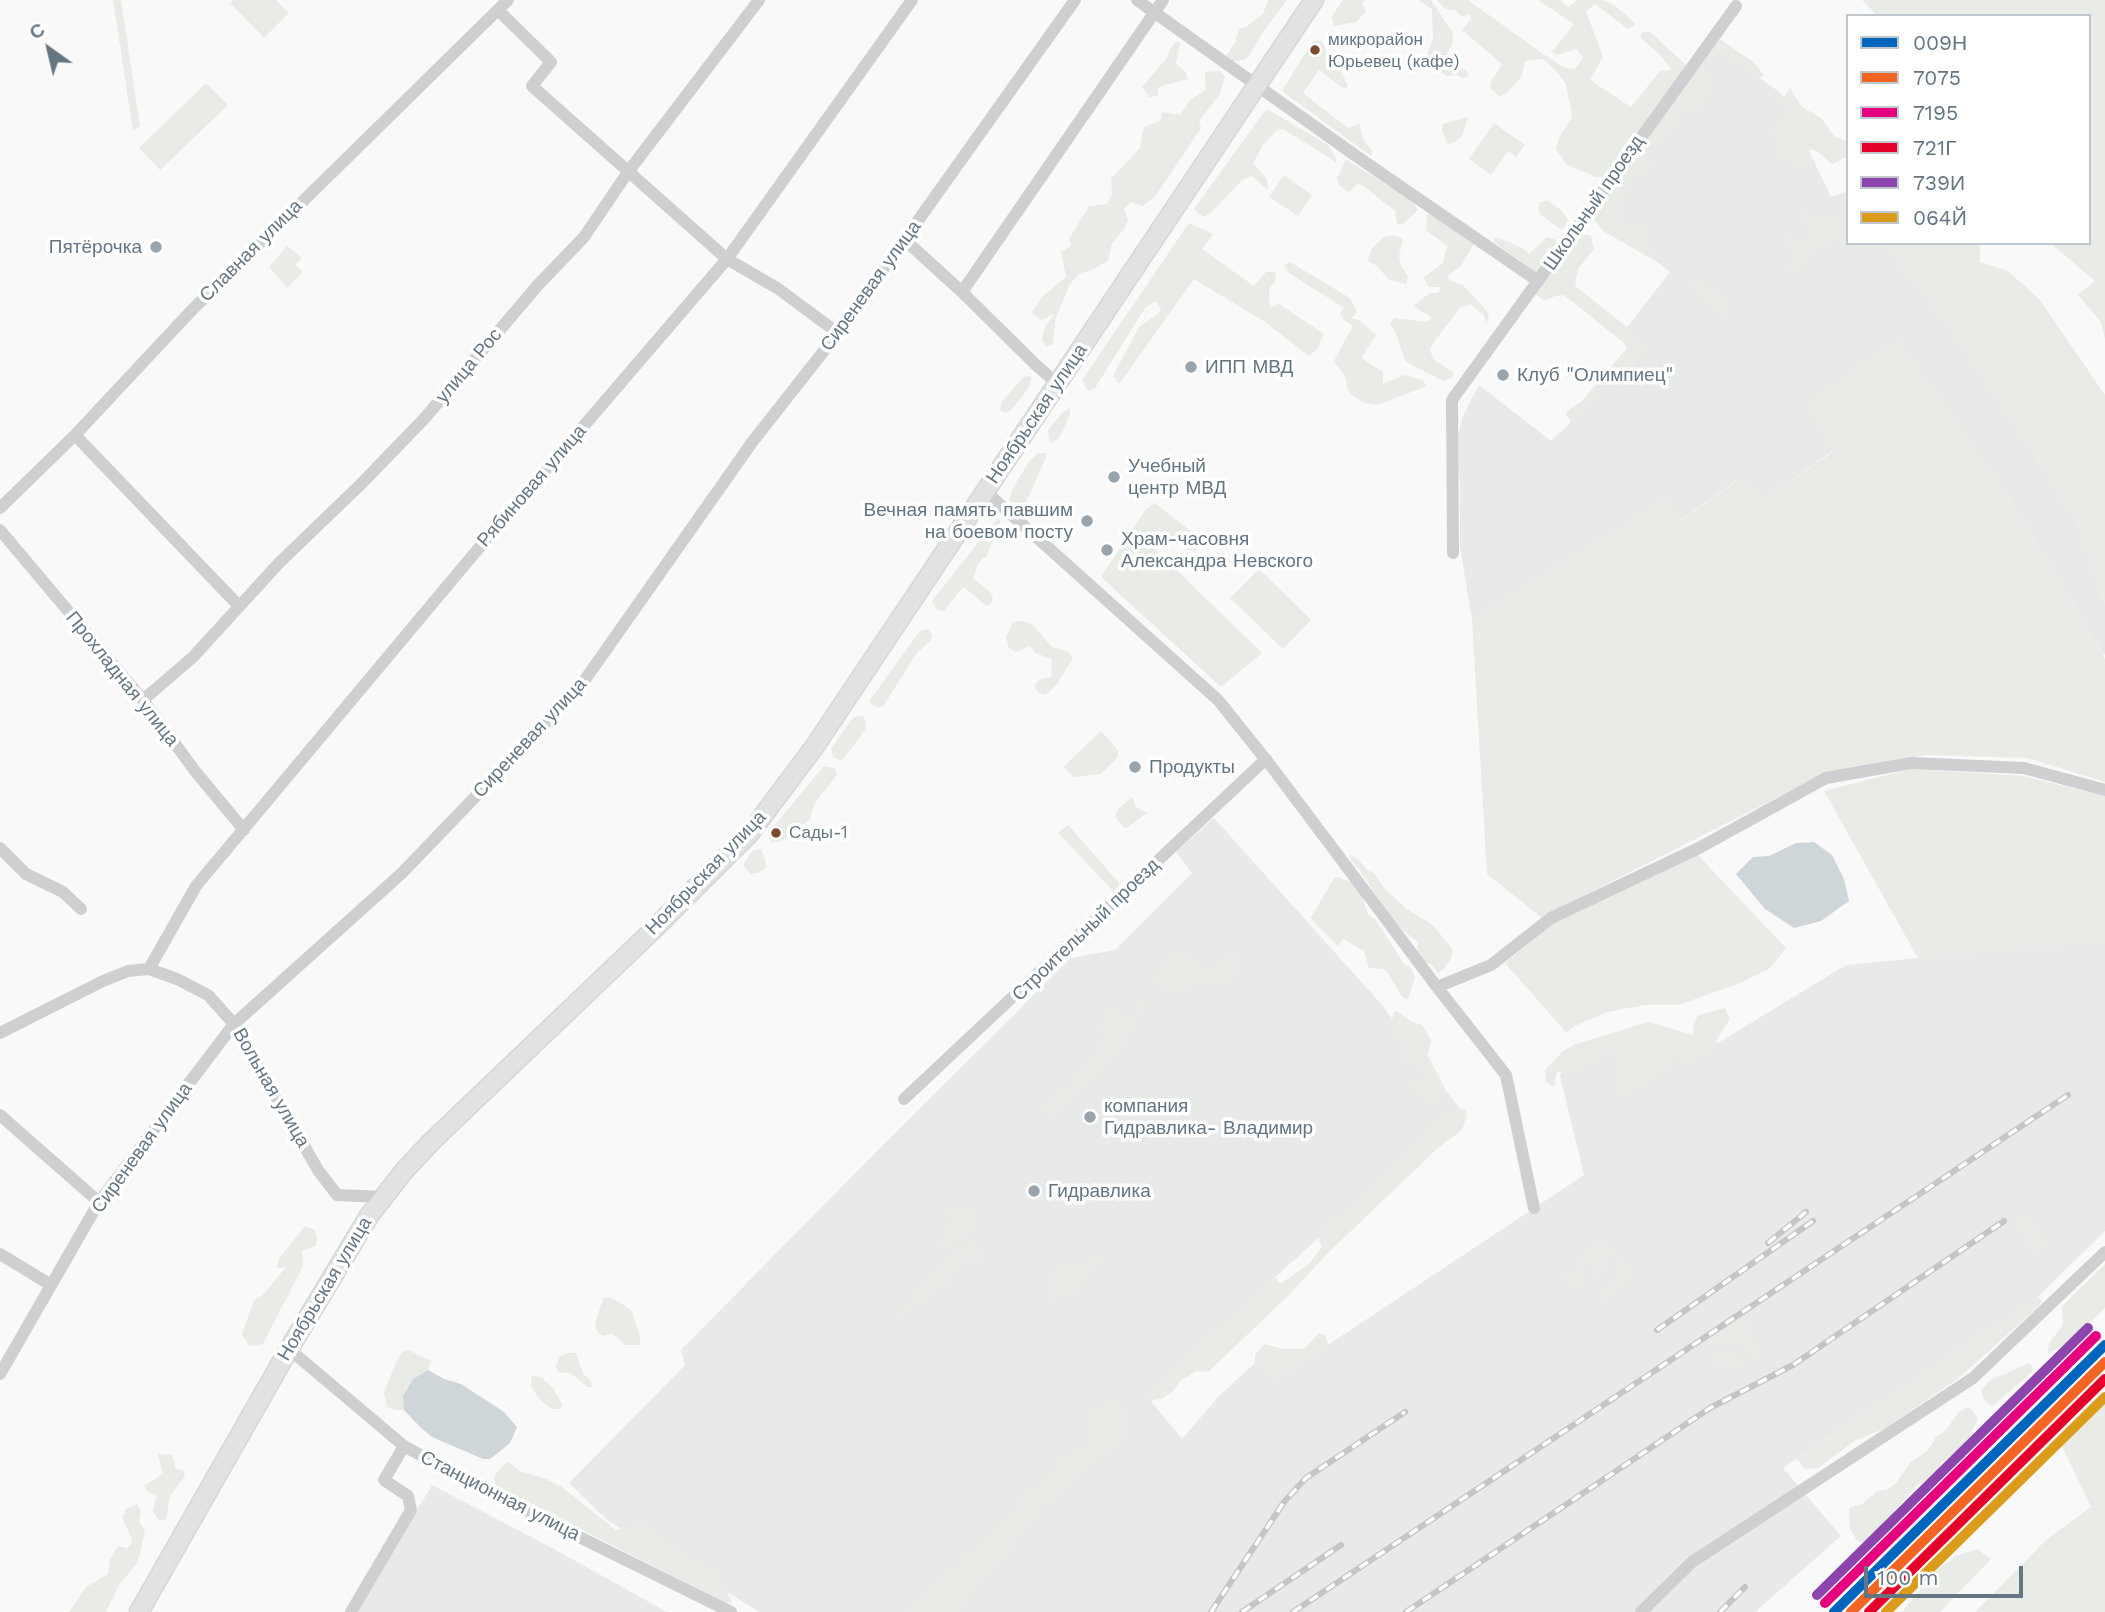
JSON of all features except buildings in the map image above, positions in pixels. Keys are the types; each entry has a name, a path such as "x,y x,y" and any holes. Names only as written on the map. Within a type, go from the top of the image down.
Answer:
{"highway":[{"name":"Ноябрьская улица","path":"139,1612 289,1349 354,1239 383,1197 431,1142 662,922 750,833 815,746 1314,0"}],"street":[{"name":"Славная улица","path":"0,508 75,435 192,310 508,0"},
{"name":"улица Рос","path":"143,700 193,657 279,563 424,419 538,285 584,237 628,172 759,0"},
{"name":"Рябиновая улица","path":"149,969 196,886 464,566 727,259 912,0"},
{"name":"Сиреневая улица","path":"0,1374 99,1202 234,1024 402,873 577,691 753,441 838,333 1075,0"},
{"path":"1137,0 1538,281"},
{"path":"962,292 1163,0"},
{"name":"Школьный проезд","path":"1453,553 1452,400 1736,6"},
{"path":"498,10 551,62 532,86 727,259 777,288 838,333"},
{"path":"905,240 1058,384"},
{"path":"75,435 239,606"},
{"path":"985,491 1217,700 1266,759 1506,1075 1534,1208"},
{"name":"Прохладная улица","path":"0,530 143,700 195,771 244,830"},
{"name":"Строительный проезд","path":"904,1099 1266,759"},
{"path":"1437,987 1491,965 1551,918 1699,848 1826,778 1911,762 2024,768 2105,790"},
{"path":"0,848 26,874 63,892 81,909"},
{"path":"0,1033 103,981 128,971 149,969"},
{"name":"Вольная улица","path":"149,969 177,979 208,995 234,1024 318,1170 337,1195 383,1197"},
{"path":"0,1115 99,1202"},
{"path":"1641,1612 1692,1562 1973,1378 2105,1252"},
{"path":"0,1254 51,1285"},
{"name":"Станционная улица","path":"289,1349 404,1446 480,1488 731,1612"},
{"path":"351,1612 411,1510 408,1496 384,1480 404,1446"}],"shaded area":[{"path":"113,0 121,0 140,126 133,131"},
{"path":"233,0 276,0 289,13 264,38 230,3"},
{"path":"1268,0 1287,0 1249,56 1244,60 1230,62 1225,57 1235,43 1239,29 1263,14"},
{"path":"1343,0 1364,0 1362,3 1366,11 1356,22 1334,26 1332,16"},
{"path":"1418,0 1431,0 1453,33 1453,43 1447,53 1455,64 1469,73 1468,76 1448,76 1427,66 1425,59 1433,39 1432,9"},
{"path":"1437,0 1468,0 1563,67 1575,69 1583,58 1577,49 1557,55 1552,52 1574,24 1538,0 1560,0 1568,7 1578,0 1603,0 1614,5 1636,24 1628,29 1595,4 1586,11 1603,57 1590,80 1631,107 1660,71 1672,70 1641,38 1641,33 1649,31 1686,65 1708,68 1714,84 1706,98 1704,112 1685,110 1667,141 1659,147 1649,145 1638,134 1633,136 1621,149 1621,158 1602,177 1596,177 1566,164 1556,149 1559,138 1572,117 1566,84 1558,73 1543,59 1525,61 1522,76 1506,94 1499,96 1490,88 1490,83 1502,64 1462,30 1471,19 1470,14 1462,16 1455,10 1445,9"},
{"path":"1862,0 2105,0 2105,339 2101,322 2078,295 2095,281 2052,245 2091,245 2091,14 1876,14"},
{"path":"1319,40 1327,53 1325,59 1340,70 1348,86 1341,87 1319,70 1303,93 1348,128 1359,124 1364,140 1372,151 1371,156 1282,91 1312,42"},
{"path":"1721,40 1755,63 1764,76 1759,78 1723,52 1710,60 1704,60 1713,42"},
{"path":"1177,41 1180,43 1176,64 1185,71 1188,79 1161,86 1158,88 1158,96 1149,97 1142,87 1166,59"},
{"path":"1711,43 1782,94 1831,197 1846,192 1846,245 1885,245 1956,336 2078,522 2105,604 2105,654 2103,655 1996,477 1833,451 1765,498 1738,479 1681,520 1666,499 1472,620 1460,546 1460,481 1455,451 1462,418 1479,385 1551,441 1645,351 1627,327 1670,272 1591,210"},
{"path":"1220,71 1225,77 1220,94 1199,121 1201,128 1154,198 1142,206 1131,202 1124,209 1128,220 1125,228 1112,243 1108,261 1090,271 1080,273 1070,284 1055,320 1053,344 1046,347 1042,340 1044,329 1054,314 1041,320 1031,313 1044,295 1066,277 1061,252 1072,245 1069,239 1089,206 1107,204 1112,194 1111,179 1140,148 1144,127 1161,120 1162,112 1180,115 1190,100 1206,90 1205,72"},
{"path":"206,83 228,105 160,170 139,148"},
{"path":"1790,88 1801,106 1821,118 1834,136 1846,141 1846,157 1832,164 1815,150 1803,149 1810,164 1805,169 1780,159 1777,155 1781,144 1771,133 1785,110 1782,100"},
{"path":"1269,110 1328,145 1336,162 1283,129 1277,130 1263,145 1253,163 1267,179 1268,190 1252,176 1242,180 1212,212 1204,217 1199,214 1194,209 1264,112"},
{"path":"1468,117 1462,136 1448,144 1442,131 1443,124"},
{"path":"1494,123 1525,145 1516,157 1508,151 1491,175 1469,159"},
{"path":"1642,150 1655,162 1651,171 1634,180 1625,197 1624,225 1626,228 1641,225 1645,228 1647,234 1643,244 1661,258 1659,263 1603,231 1590,213"},
{"path":"1346,160 1411,199 1418,210 1403,224 1397,224 1395,211 1362,185 1357,184 1349,192 1340,186 1337,178"},
{"path":"1284,175 1312,195 1298,216 1269,197"},
{"path":"1548,201 1562,211 1568,220 1564,228 1560,229 1541,215 1538,209 1540,202"},
{"path":"1434,211 1474,244 1461,266 1447,276 1449,280 1463,285 1487,311 1489,317 1486,323 1484,315 1470,304 1460,308 1436,339 1430,349 1433,359 1454,373 1452,378 1443,381 1405,361 1390,323 1394,318 1426,322 1432,318 1413,306 1430,293 1438,293 1440,290 1439,287 1429,287 1423,278 1443,263 1447,246 1426,230 1427,215"},
{"path":"1805,211 1821,220 1831,211 1836,214 1840,221 1838,242 1820,248 1797,272 1785,276 1787,265 1795,255 1782,236 1789,234 1802,241 1810,236 1799,219 1800,214"},
{"path":"1189,223 1213,234 1202,249 1254,286 1266,272 1275,272 1276,280 1269,289 1270,308 1279,304 1324,334 1317,349 1309,356 1265,322 1194,279 1120,383 1113,376 1139,327 1159,313 1161,309 1156,301 1145,308 1095,388 1088,391 1082,380"},
{"path":"1578,234 1591,235 1594,249 1578,269 1575,286 1627,327 1646,351 1571,422 1567,411 1582,401 1627,348 1564,295 1545,301 1535,294"},
{"path":"1394,235 1403,239 1399,256 1408,277 1406,284 1389,280 1377,266 1368,261 1371,249 1384,237"},
{"path":"1497,237 1529,254 1547,237 1555,239 1558,244 1537,273 1494,242"},
{"path":"1885,245 1980,245 1980,262 2008,271 2039,299 2105,395 2105,604 2078,522 1956,336"},
{"path":"287,246 302,258 295,265 303,272 287,288 269,267"},
{"path":"1290,262 1350,298 1357,312 1351,318 1359,320 1376,335 1361,358 1383,372 1383,384 1405,375 1422,380 1427,386 1377,405 1364,403 1352,395 1347,389 1346,378 1334,361 1353,326 1344,320 1340,313 1344,308 1289,273 1284,265"},
{"path":"1702,280 1726,301 1732,310 1731,318 1728,320 1687,286 1691,282"},
{"path":"1899,337 1996,477 2105,659 2105,782 2028,758 1925,755 1822,775 1541,917 1487,874 1472,620 1666,499 1682,520 1739,479 1765,498 1833,452 1803,404"},
{"path":"1031,376 1030,386 1013,408 1007,413 1002,412 1002,402 1023,377"},
{"path":"1070,408 1070,415 1059,438 1050,444 1048,430 1063,412"},
{"path":"1039,453 1046,453 1046,458 1025,504 1012,504 1009,499 1014,486 1031,459"},
{"path":"1155,503 1199,538 1201,543 1196,551 1189,550 1168,533 1162,533 1152,546 1262,653 1221,687 1101,577 1146,509"},
{"path":"1000,519 1000,532 991,544 987,557 978,564 973,578 991,593 991,603 987,606 963,587 944,611 937,610 932,601 995,521"},
{"path":"1259,569 1311,620 1283,649 1230,598"},
{"path":"1013,622 1032,624 1052,647 1069,652 1073,658 1058,683 1046,695 1039,693 1034,686 1040,679 1051,677 1052,659 1035,653 1030,646 1016,652 1009,648 1006,637"},
{"path":"928,629 932,635 931,640 916,654 884,705 879,708 870,703 920,631"},
{"path":"857,716 863,716 865,730 845,757 841,760 833,757 831,749"},
{"path":"1101,731 1118,750 1118,757 1101,774 1074,777 1063,767"},
{"path":"824,766 835,768 837,775 814,804 810,819 782,841 772,843 769,832"},
{"path":"1911,769 2023,776 2105,796 2105,940 1918,958 1824,791"},
{"path":"1132,797 1136,807 1147,813 1127,828 1115,817 1118,809"},
{"path":"1214,818 1382,1005 1460,1109 1146,1395 1182,1439 1220,1395 1255,1363 1278,1378 1584,1175 1560,1076 1574,1045 1649,1022 1718,1043 1846,965 2105,940 2105,1231 2038,1297 1783,1468 1841,1536 1755,1612 760,1612 607,1520 569,1483 685,1365 681,1350 1071,958 1115,950 1192,873 1176,852"},
{"path":"1068,825 1120,884 1114,892 1058,833"},
{"path":"1814,842 1832,855 1844,879 1849,901 1821,921 1794,928 1765,909 1736,874 1753,857 1769,856 1796,843"},
{"path":"761,849 766,868 750,874 743,865 752,851"},
{"path":"1695,852 1786,948 1769,969 1738,984 1678,1005 1645,1005 1607,1012 1566,1032 1505,963 1558,919"},
{"path":"1350,855 1374,873 1384,888 1408,910 1433,925 1452,949 1452,957 1443,970 1438,973 1431,964 1423,962 1417,953 1418,942 1394,923 1350,859"},
{"path":"1338,877 1352,883 1361,893 1368,914 1375,919 1404,964 1411,968 1415,977 1408,999 1402,997 1383,969 1369,968 1364,951 1343,939 1338,946 1312,920 1311,917 1334,879"},
{"path":"1232,952 1240,953 1241,957 1236,978 1211,986 1196,985 1181,991 1165,988 1154,982 1157,972 1170,957 1178,953 1190,957 1204,970 1217,967"},
{"path":"1144,995 1148,1002 1120,1050 1108,1060 1100,1073 1051,1118 1044,1116 1042,1113 1046,1103 1071,1084 1082,1068 1094,1058 1096,1048 1105,1036 1100,1027 1103,1012 1116,1010 1127,1020 1131,1018 1137,1002"},
{"path":"1725,1008 1730,1019 1707,1056 1696,1056 1687,1065 1679,1051 1671,1068 1631,1093 1616,1092 1620,1066 1611,1048 1581,1072 1557,1072 1554,1087 1546,1082 1545,1070 1563,1051 1574,1045 1649,1022 1694,1036 1693,1026 1698,1015"},
{"path":"1396,1011 1422,1025 1431,1040 1428,1056 1444,1087 1443,1102 1437,1107 1416,1095 1409,1085 1410,1082 1424,1077 1423,1071 1409,1061 1399,1068 1397,1065 1403,1048 1392,1028 1393,1013"},
{"path":"1460,1109 1465,1110 1467,1115 1462,1130 1439,1147 1208,1372 1197,1371 1180,1381 1174,1390 1163,1398 1151,1401 1145,1396 1275,1277 1280,1284 1310,1263 1322,1246 1319,1242 1320,1228 1347,1211 1438,1117"},
{"path":"951,1204 960,1212 969,1207 976,1208 975,1217 978,1222 974,1232 964,1235 946,1249 938,1240 953,1223 943,1209"},
{"path":"2025,1212 2044,1237 2046,1245 2042,1253 2034,1253 2011,1216"},
{"path":"305,1226 315,1230 315,1246 302,1250 303,1266 263,1344 249,1346 242,1334 254,1300 263,1295 286,1267 277,1268 278,1260"},
{"path":"973,1239 985,1257 979,1260 968,1259 949,1276 950,1288 938,1287 931,1297 893,1322 895,1313"},
{"path":"1604,1241 1617,1251 1634,1276 1619,1292 1602,1301 1597,1297 1597,1291 1620,1277 1617,1259 1613,1254 1607,1262 1603,1276 1598,1280 1593,1271 1603,1259 1579,1262 1577,1259 1585,1248 1595,1242"},
{"path":"1101,1256 1107,1258 1084,1279 1082,1286 1073,1295 1060,1298 1049,1307 1047,1288 1051,1283 1049,1274 1053,1269 1070,1261 1075,1262 1081,1272 1093,1259"},
{"path":"2105,1264 2105,1308 2066,1345 2047,1354 2049,1343 2063,1325 2062,1306"},
{"path":"1580,1267 1588,1274 1576,1291 1557,1276 1561,1271 1568,1272"},
{"path":"2038,1297 2042,1301 2037,1308 1960,1377 1884,1429 1856,1440 1818,1468 1805,1469 1797,1459"},
{"path":"603,1298 611,1298 632,1311 640,1345 625,1345 612,1333 604,1336 599,1334 595,1325"},
{"path":"1747,1319 1750,1326 1748,1336 1759,1346 1764,1356 1756,1360 1751,1357 1735,1338 1711,1347 1710,1340 1736,1322"},
{"path":"1319,1333 1326,1335 1328,1345 1278,1378 1255,1363 1255,1355 1264,1344 1284,1349 1304,1349"},
{"path":"1725,1348 1739,1357 1742,1364 1730,1372 1723,1365 1710,1362 1707,1356"},
{"path":"408,1350 431,1361 428,1370 413,1379 403,1396 404,1410 397,1410 387,1407 384,1393 397,1360 402,1352"},
{"path":"576,1353 583,1374 589,1378 593,1387 587,1387 571,1373 558,1372 556,1367 559,1357"},
{"path":"2029,1363 2033,1367 2032,1372 1993,1406 1985,1402 1981,1391 1989,1381"},
{"path":"428,1370 461,1384 504,1412 517,1427 510,1443 490,1459 483,1459 432,1437 421,1428 404,1410 403,1396 413,1379"},
{"path":"533,1375 542,1378 553,1388 563,1406 552,1409 540,1400 531,1386"},
{"path":"2105,1399 2105,1612 1975,1612 2046,1540 2091,1507 2062,1446"},
{"path":"1104,1400 1116,1403 1128,1415 1126,1438 1083,1470 1020,1531 1014,1545 957,1612 905,1612 1015,1509 1018,1497 1041,1484 1060,1459 1076,1452 1085,1443 1094,1442 1084,1427 1084,1421"},
{"path":"1969,1407 1978,1418 1966,1445 1941,1463 1935,1483 1919,1483 1895,1510 1892,1524 1867,1543 1858,1542 1850,1529 1849,1508 1862,1504 1877,1491 1886,1490 1896,1483 1910,1463 1928,1450 1959,1412"},
{"path":"158,1454 171,1455 175,1461 175,1469 183,1470 185,1476 170,1496 166,1519 159,1521 153,1512 156,1495 147,1491 144,1486 163,1474"},
{"path":"509,1462 520,1471 562,1487 616,1530 641,1521 668,1543 720,1574 721,1582 732,1602 726,1603 496,1486 496,1474"},
{"path":"432,1485 554,1549 667,1612 357,1612"},
{"path":"137,1504 141,1511 139,1522 145,1530 140,1554 136,1564 119,1585 106,1612 69,1612 86,1587 108,1574 110,1560 118,1546 127,1548 131,1544 132,1539 122,1517 126,1509"},
{"path":"1977,1549 1991,1559 1940,1612 1902,1612 1934,1572 1956,1556"}],"railway":[{"path":"1293,1612 2068,1095"},
{"path":"1768,1243 1806,1212"},
{"path":"1657,1330 1813,1221"},
{"path":"1406,1612 1710,1408 1793,1365 2004,1221"},
{"path":"1211,1612 1284,1502 1306,1478 1405,1412"},
{"path":"1242,1612 1341,1545"},
{"path":"1720,1612 1745,1587"}],"transit line":[{"name":"739И","path":"1817,1595 2088,1328"},
{"name":"7195","path":"1825,1603 2096,1336"},
{"name":"009Н","path":"1834,1612 2105,1345"},
{"name":"7075","path":"1851,1612 2105,1362"},
{"name":"721Г","path":"1869,1612 2105,1379"},
{"name":"064Й","path":"1886,1612 2105,1397"}],"place":[{"name":"микрорайон Юрьевец (кафе)","path":"1315,50"},
{"name":"Пятёрочка","path":"156,247"},
{"name":"ИПП МВД","path":"1191,367"},
{"name":"Клуб \"Олимпиец\"","path":"1503,375"},
{"name":"Учебный центр МВД","path":"1114,477"},
{"name":"Вечная память павшим на боевом посту","path":"1087,521"},
{"name":"Храм-часовня Александра Невского","path":"1107,550"},
{"name":"Продукты","path":"1135,767"},
{"name":"Сады-1","path":"776,833"},
{"name":"компания Гидравлика- Владимир","path":"1090,1117"},
{"name":"Гидравлика","path":"1034,1191"}]}
